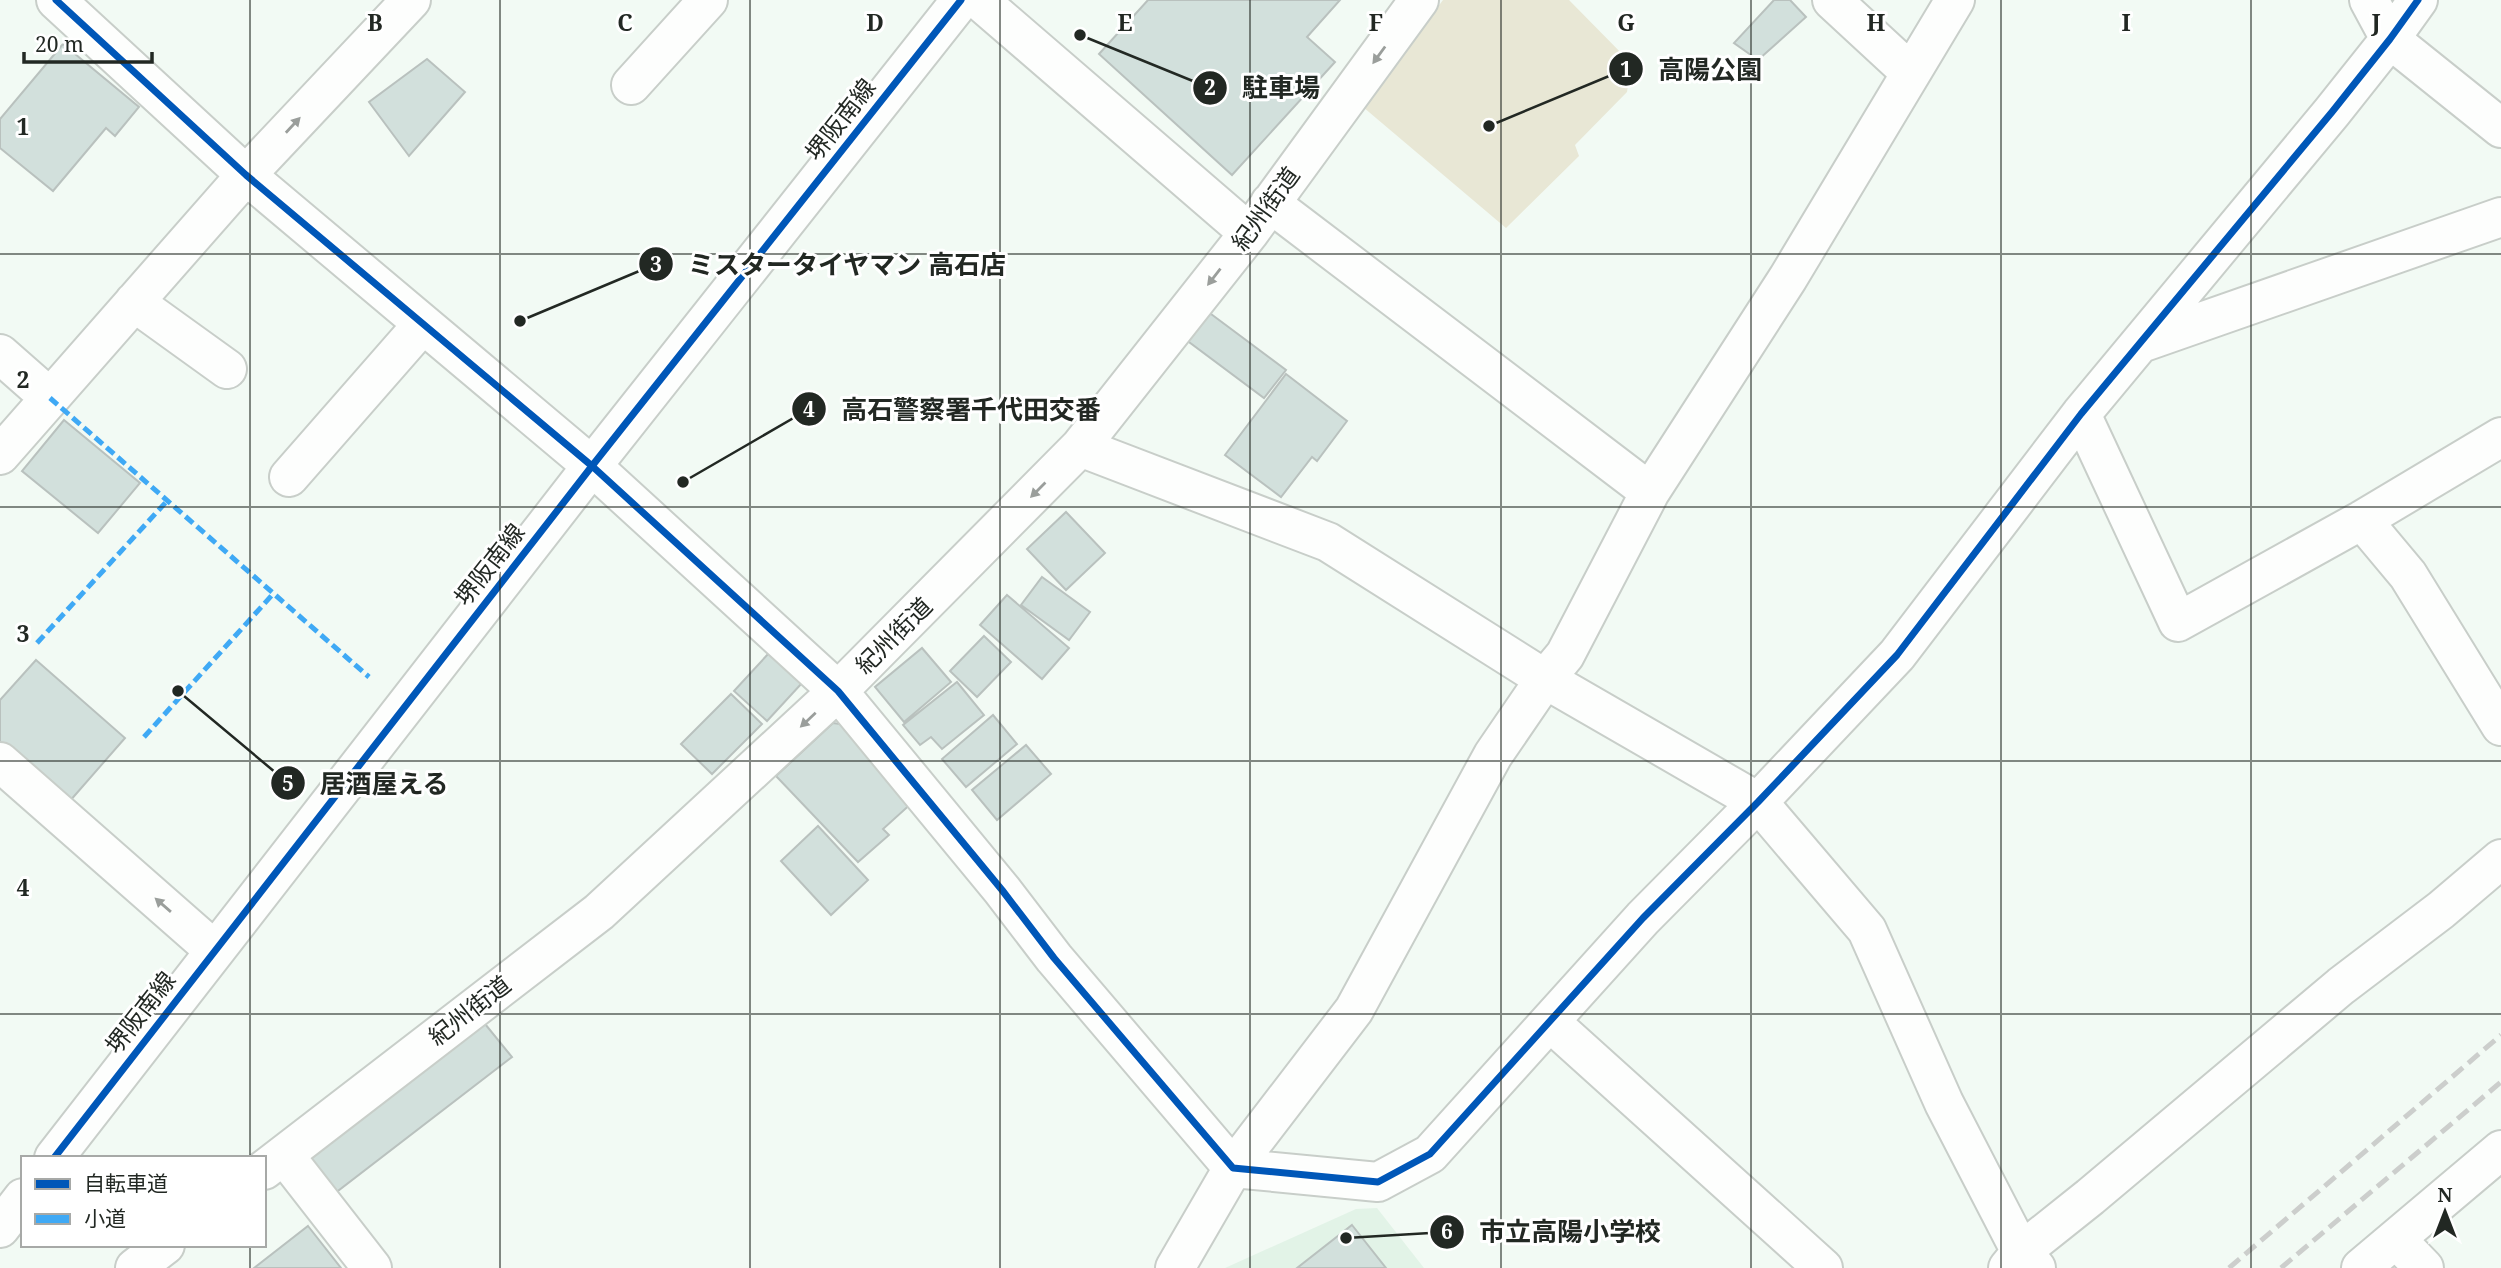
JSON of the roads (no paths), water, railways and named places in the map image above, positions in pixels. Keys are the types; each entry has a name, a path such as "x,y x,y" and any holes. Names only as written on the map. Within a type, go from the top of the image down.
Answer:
{"street":[{"path":"56,0 246,175 592,466 838,691 1002,890 1054,958 1233,1168 1378,1182 1430,1154 1643,918 1758,802 1897,655 2081,414 2390,39 2418,0"},
{"path":"0,455 246,175 411,0"},
{"path":"631,85 708,0"},
{"name":"堺阪南線","path":"56,1156 592,466 961,0"},
{"path":"979,0 1260,218 1650,492"},
{"name":"紀州街道","path":"274,1162 599,912 838,691 1080,447 1260,218 1419,0"},
{"path":"1832,0 1911,73"},
{"path":"1175,1268 1233,1168 1354,1010 1493,755 1545,679 1565,655 1650,492 1788,278 1955,0"},
{"path":"2369,0 2390,39 2501,128"},
{"path":"2141,343 2501,216"},
{"path":"134,302 228,369"},
{"path":"289,477 423,324"},
{"path":"0,354 50,398"},
{"path":"2081,414 2179,622 2362,520 2501,437"},
{"path":"1080,447 1328,542 1545,679 1758,802 1867,930 1944,1102 2022,1263 2090,1197 2341,986 2441,911 2501,859"},
{"path":"2362,520 2408,575 2501,726"},
{"path":"0,762 214,950"},
{"path":"1550,1022 1823,1268"},
{"path":"2361,1268 2501,1150"},
{"path":"274,1162 372,1268"},
{"path":"0,1228 21,1201"},
{"path":"2396,1239 2424,1268"},
{"path":"135,1268 161,1247"}],"railway":[{"path":"2229,1268 2501,1035"},
{"path":"2281,1268 2501,1082"}],"place":[{"name":"駐車場","path":"1080,35"},
{"name":"高陽公園","path":"1489,126"},
{"name":"ミスタータイヤマン 高石店","path":"520,321"},
{"name":"高石警察署千代田交番","path":"683,482"},
{"name":"居酒屋える","path":"178,691"},
{"name":"市立高陽小学校","path":"1346,1238"}]}
